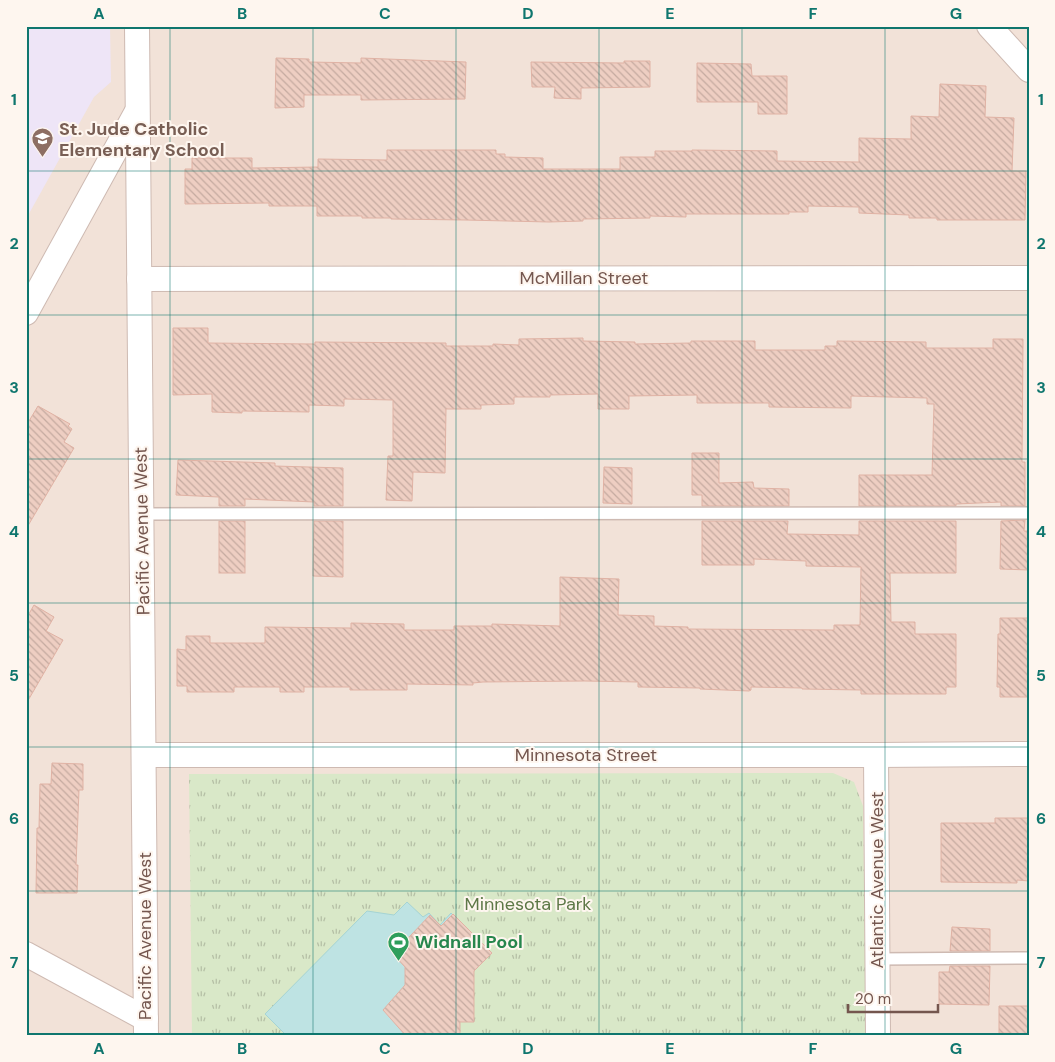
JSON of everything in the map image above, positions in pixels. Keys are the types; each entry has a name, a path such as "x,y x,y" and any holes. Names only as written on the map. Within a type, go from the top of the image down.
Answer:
{"street":[{"name":"Pacific Avenue West","path":"137,26 144,755 143,1030"},
{"path":"989,26 1029,70"},
{"path":"26,313 138,110"},
{"name":"McMillan Street","path":"138,279 1029,278"},
{"name":"Minnesota Street","path":"144,755 1029,754"},
{"name":"Atlantic Avenue West","path":"876,755 878,1036"},
{"path":"26,954 143,1030"}],"lane":[{"path":"142,514 1029,513"},
{"path":"878,959 1029,958"}],"shaded area":[{"path":"26,26 1029,26 1029,1036 26,1036"},
{"name":"St. Jude Catholic Elementary School","path":"26,26 110,26 111,82 94,97 26,219"}],"green space":[{"name":"Minnesota Park","path":"833,773 854,782 863,806 866,1036 192,1036 189,774"}],"water":[{"name":"Widnall Pool","path":"407,902 423,917 429,913 440,925 451,913 489,952 472,970 458,1021 458,1036 287,1036 265,1014 367,911 394,915"}],"building":[{"path":"276,58 309,59 309,62 361,63 361,58 466,62 465,99 361,100 361,95 304,95 304,107 275,108"},
{"path":"624,61 650,61 650,87 581,88 581,99 554,98 555,87 532,87 531,62 624,63"},
{"path":"697,63 751,64 752,76 787,76 787,114 758,114 758,102 697,102"},
{"path":"940,84 986,86 985,117 1014,118 1012,171 1026,171 1025,220 937,220 937,218 909,218 909,215 859,213 859,207 808,206 808,212 789,212 789,214 686,214 686,217 650,216 650,218 583,219 583,221 391,219 362,218 362,216 317,216 317,206 269,206 269,203 185,204 185,169 192,169 192,158 252,158 252,168 318,167 318,159 387,160 387,150 496,150 496,154 505,154 505,157 543,158 543,169 620,169 620,157 655,157 655,151 692,150 777,151 777,161 859,162 859,138 911,139 911,116 939,117"},
{"path":"173,328 208,328 208,343 446,343 446,346 493,346 493,344 519,345 519,339 583,338 583,341 635,342 635,344 691,343 691,341 755,341 755,350 825,350 825,346 837,346 837,341 926,342 926,348 993,348 993,339 1023,339 1022,462 1025,462 1025,506 1001,506 1001,502 956,504 956,506 859,506 859,475 932,475 934,404 927,404 927,398 851,396 851,408 769,407 769,403 697,403 697,395 629,396 629,409 598,409 598,394 514,397 514,404 481,405 481,409 446,409 445,473 413,472 412,501 386,500 388,456 393,456 393,400 344,399 344,406 309,405 309,412 212,412 212,394 173,395"},
{"path":"38,406 70,424 68,426 72,429 64,442 74,448 26,529 26,426"},
{"path":"692,453 719,453 719,483 753,482 754,488 789,489 789,506 702,506 702,495 692,495"},
{"path":"178,460 275,463 275,466 343,468 343,506 314,506 314,502 245,499 245,506 219,506 219,497 176,495"},
{"path":"604,467 632,468 632,504 603,503"},
{"path":"1025,520 1024,531 1029,531 1029,570 1000,569 1001,521"},
{"path":"219,521 245,521 245,573 219,573"},
{"path":"314,521 343,521 343,577 313,576"},
{"path":"702,521 788,521 787,534 859,535 859,521 956,521 956,573 890,573 891,622 915,622 915,634 956,634 956,687 946,687 946,694 861,694 861,690 751,687 749,691 638,687 638,682 585,681 483,682 473,683 473,685 407,684 407,690 350,690 350,687 304,687 304,692 280,692 280,687 234,687 234,692 187,692 187,686 177,686 177,649 186,650 186,636 210,636 210,643 265,643 265,627 351,628 351,623 404,624 404,630 454,630 454,626 492,626 492,624 560,626 560,577 619,579 618,615 654,616 654,626 688,627 688,629 834,630 834,625 860,625 861,567 806,566 806,561 754,559 754,565 702,565"},
{"path":"34,605 54,617 46,631 63,640 26,704 26,619"},
{"path":"1000,618 1028,618 1028,697 1000,697 1000,687 997,687"},
{"path":"52,763 83,764 83,790 79,790 76,865 78,865 77,893 36,893 40,784 51,784"},
{"path":"995,818 1029,818 1029,881 1017,880 1017,883 941,882 941,823 995,823"},
{"path":"453,914 492,953 474,971 474,1022 460,1022 460,1036 406,1036 383,1010 405,985 405,967 393,954 430,915 441,926"},
{"path":"952,927 990,929 990,951 950,951"},
{"path":"950,966 990,966 989,1005 939,1004 939,972 949,972"},
{"path":"999,1006 1029,1006 1029,1034 999,1033"}],"place":[{"name":"St. Jude Catholic Elementary School","path":"43,158"},
{"name":"Widnall Pool","path":"399,961"}]}
